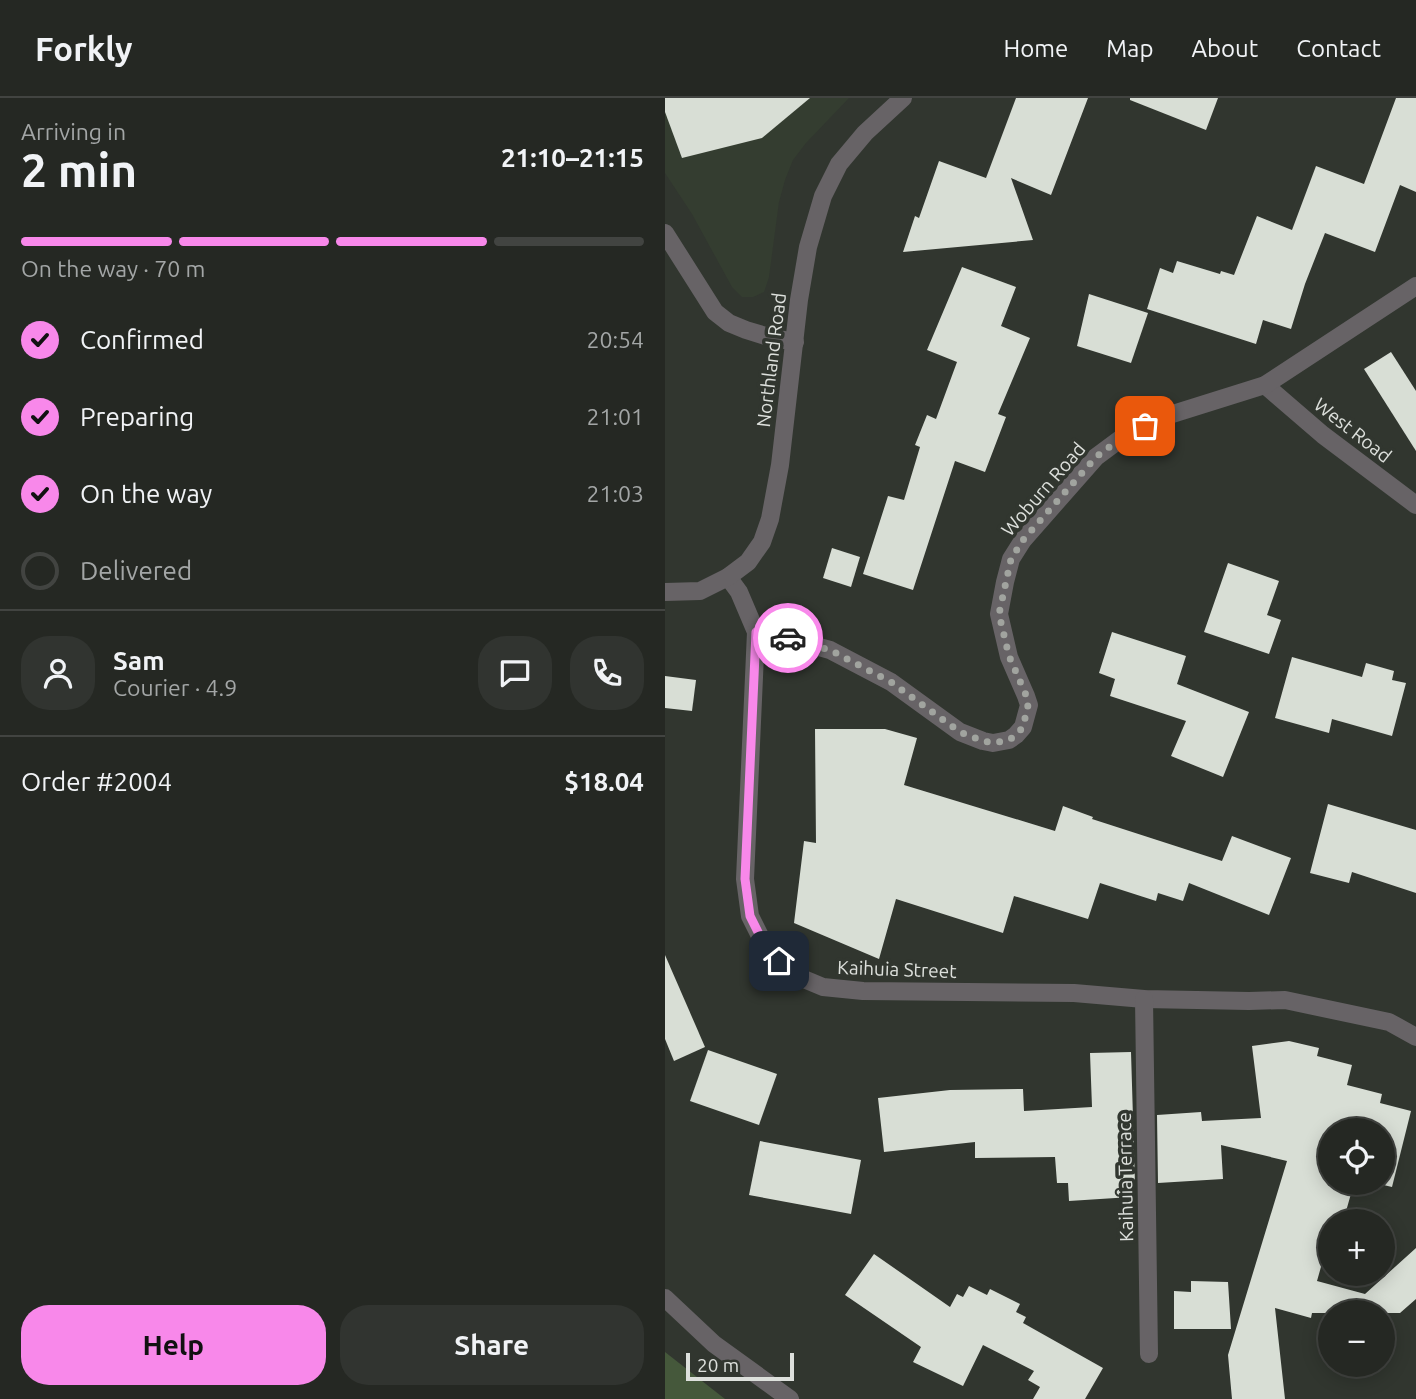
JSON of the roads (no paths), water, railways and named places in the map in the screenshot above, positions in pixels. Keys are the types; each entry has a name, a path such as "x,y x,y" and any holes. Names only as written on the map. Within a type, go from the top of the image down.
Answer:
{"street":[{"name":"Northland Road","path":"665,592 700,591 728,577 748,562 761,542 770,519 780,465 808,247 823,196 839,164 865,133 903,98"},
{"path":"665,233 715,312 729,323 745,330 795,341"},
{"name":"Woburn Road","path":"756,632 830,650 891,682 960,732 993,743 1009,740 1023,727 1028,705 1009,656 999,614 1011,559 1023,540 1096,457 1127,434 1163,417 1265,386 1416,286"},
{"name":"West Road","path":"1265,386 1323,435 1416,505"},
{"name":"Kaihuia Street","path":"728,577 739,592 756,632 745,879 750,916 765,946 799,977 823,987 846,990 1074,993 1144,999 1285,1000 1389,1022 1416,1037"},
{"name":"Kaihuia Terrace","path":"1144,999 1149,1354"},
{"path":"665,1298 714,1344 790,1399"}]}
